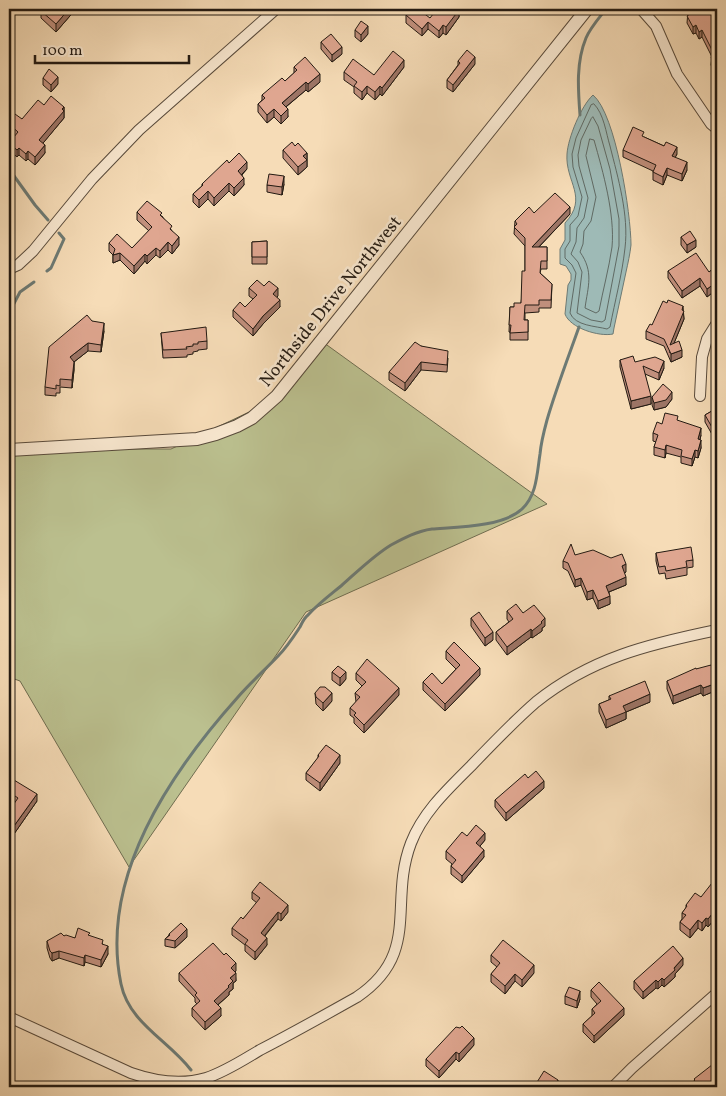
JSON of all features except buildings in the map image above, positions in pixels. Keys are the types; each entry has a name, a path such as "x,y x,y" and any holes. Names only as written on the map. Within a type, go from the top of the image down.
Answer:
{"street":[{"path":"9,269 18,265 33,251 92,180 139,130 276,9"},
{"name":"Northside Drive Northwest","path":"9,450 197,439 237,426 265,408 334,326 587,9"},
{"path":"641,9 656,26 677,74 711,124 717,129"},
{"path":"700,396 702,357 707,339 717,323"},
{"path":"9,1017 144,1078 189,1081 221,1072 357,997 370,989 380,978 392,961 398,944 404,866 410,844 419,825 437,801 536,702 558,686 606,660 631,650 667,640 717,630"},
{"path":"613,1087 717,994"}],"green space":[{"path":"320,340 547,504 306,612 129,867 20,681 9,677 9,453 40,449 171,449 264,405"}],"water":[{"path":"593,95 609,122 621,166 631,245 613,334 607,335 593,333 579,327 568,319 565,314 571,274 566,266 560,264 560,249 565,240 565,223 572,214 576,197 567,164 568,147 580,114"}],"waterway":[{"path":"580,115 578,76 583,47 590,31 606,9"},
{"path":"9,169 48,220"},
{"path":"47,271 51,268 64,239 59,233"},
{"path":"9,313 20,292 34,282"},
{"path":"191,1070 132,1010 125,998 121,984 117,944 120,905 130,866 146,829 165,793 213,727 243,691 285,649 304,619 365,564 391,545 416,533 432,529 492,523 514,515 522,509 531,497 536,483 547,420 579,327"}]}
